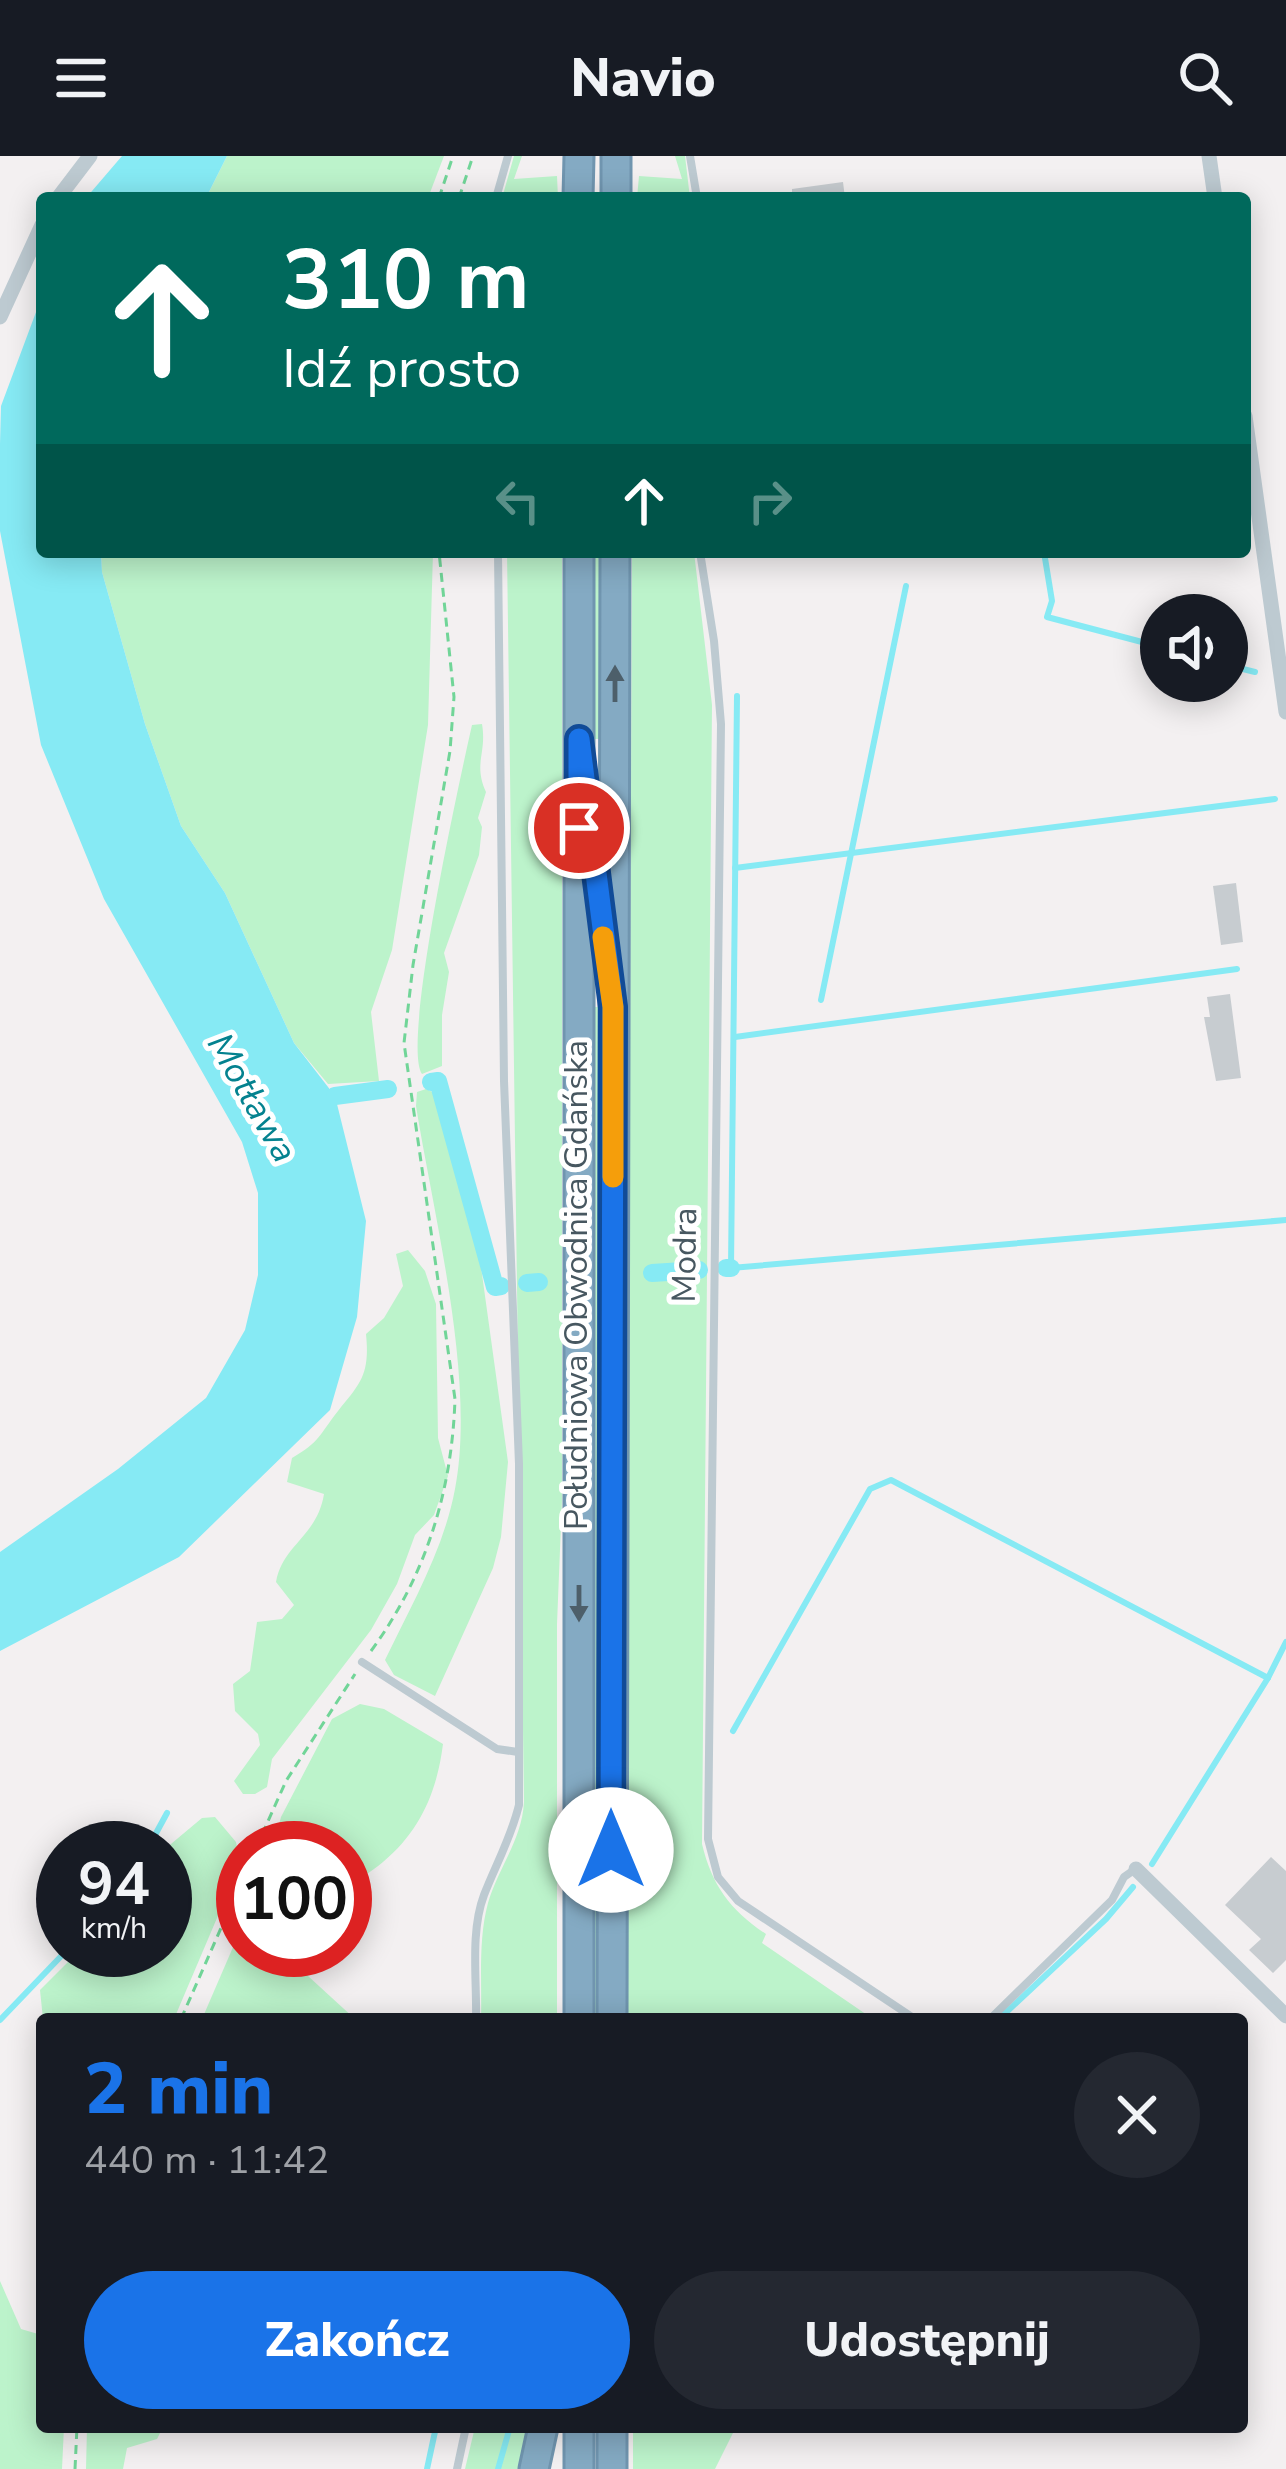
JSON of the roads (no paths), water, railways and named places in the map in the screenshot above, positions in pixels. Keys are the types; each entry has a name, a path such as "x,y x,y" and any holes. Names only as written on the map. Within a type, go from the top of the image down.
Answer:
{"highway":[{"path":"578,156 578,192"},
{"path":"616,156 616,192"},
{"name":"Południowa Obwodnica Gdańska","path":"579,558 579,2013"},
{"name":"Południowa Obwodnica Gdańska","path":"612,2013 615,558"},
{"path":"534,2469 542,2433"},
{"path":"579,2433 579,2469"},
{"path":"612,2433 612,2469"}],"street":[{"path":"63,192 90,156"},
{"path":"1209,156 1214,192"},
{"path":"0,317 36,237"},
{"path":"1251,459 1286,712"},
{"path":"1136,1869 1286,2016"}],"lane":[{"path":"498,192 508,156"},
{"path":"690,156 696,192"},
{"path":"476,2013 477,1930 483,1897 511,1837 519,1805 519,1464 505,1082 498,558"},
{"name":"Modra","path":"701,558 721,724 708,1839 718,1876 738,1901 906,2013"},
{"path":"579,739 613,1007"},
{"path":"579,1007 614,740"},
{"path":"362,1662 496,1749 518,1752"},
{"path":"996,2013 1112,1900 1124,1877 1136,1869"},
{"path":"458,2469 465,2433"}],"water":[{"path":"122,156 227,156 209,192 91,192"},
{"name":"Motława","path":"36,312 36,558 101,558 145,724 181,826 225,893 294,1043 335,1096 366,1221 357,1317 330,1410 179,1557 0,1651 0,1552 118,1469 206,1398 245,1330 258,1275 258,1193 242,1142 104,899 41,745 0,531 1,406"}],"waterway":[{"path":"1045,558 1052,601 1047,617 1140,641"},
{"path":"821,1000 906,586"},
{"path":"1248,670 1255,672"},
{"path":"737,696 731,1268 1286,1220"},
{"path":"735,868 1275,799"},
{"path":"735,1037 1237,969"},
{"path":"431,1082 438,1081 495,1287 501,1286"},
{"path":"335,1096 388,1089"},
{"path":"726,1268 731,1268"},
{"path":"652,1273 699,1270"},
{"path":"527,1283 539,1282"},
{"path":"733,1731 870,1489 891,1480 1268,1678"},
{"path":"1152,1864 1286,1642"},
{"path":"163,1821 167,1813"},
{"path":"1005,2013 1106,1919 1133,1887"},
{"path":"0,2020 41,1977"},
{"path":"427,2469 435,2433"},
{"path":"498,2469 508,2433"}]}
